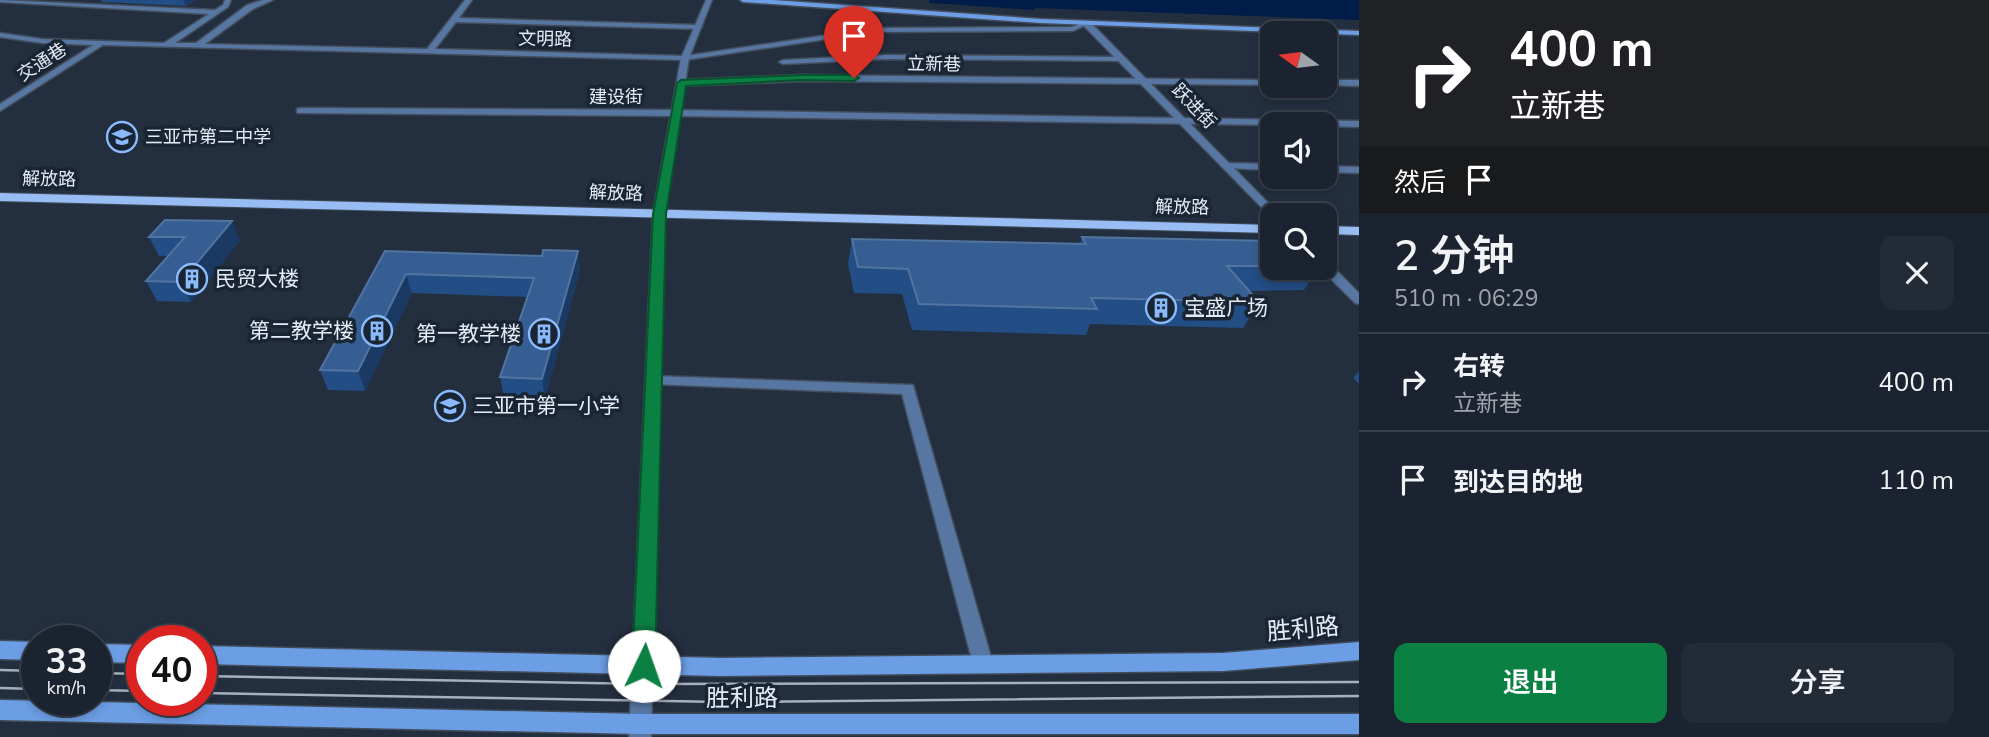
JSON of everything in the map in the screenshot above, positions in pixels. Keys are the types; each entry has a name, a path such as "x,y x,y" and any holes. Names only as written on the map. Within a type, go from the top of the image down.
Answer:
{"main road":[{"path":"743,0 1086,23 1359,32"},
{"path":"771,0 1074,20 1359,32"},
{"name":"解放路","path":"0,197 1260,237"},
{"name":"解放路","path":"0,206 1260,229"},
{"path":"1337,230 1359,231"},
{"path":"1337,238 1359,239"},
{"path":"0,650 21,651"},
{"name":"胜利路","path":"217,655 644,666 1223,662 1359,651"},
{"name":"胜利路","path":"0,710 641,731 1305,731 1359,724"}],"street":[{"path":"0,0 217,12"},
{"path":"166,45 226,6 228,0"},
{"path":"197,46 250,7 270,0"},
{"path":"429,52 469,0"},
{"path":"641,731 659,218 685,58 709,0"},
{"path":"0,10 23,1"},
{"path":"454,20 698,27"},
{"name":"文明路","path":"0,35 42,41 101,43 685,58 875,30 1073,29 1086,23"},
{"name":"跃进街","path":"1086,23 1263,203"},
{"name":"交通巷","path":"0,108 101,43"},
{"path":"783,62 861,57 1122,59"},
{"name":"立新巷","path":"681,83 802,78 1260,83"},
{"path":"1337,83 1359,83"},
{"path":"0,96 18,96"},
{"name":"建设街","path":"300,111 677,113 1359,124"},
{"path":"1228,166 1260,167"},
{"path":"1337,169 1359,170"},
{"path":"1337,278 1359,300"},
{"path":"654,381 908,389 983,664"}],"water":[{"path":"929,0 1359,0 1359,20 1035,10 930,3"}],"building":[{"path":"165,220 232,221 181,282 146,281 185,237 149,237"},
{"path":"1082,237 1260,241 1260,266 1227,266 1259,302 1091,298 1097,309 919,304 908,269 858,267 852,239 1086,244"},
{"path":"543,250 578,251 542,379 500,377 534,278 406,274 358,371 320,370 385,251 542,256"}],"tram line":[{"path":"0,670 21,671"},
{"path":"112,673 126,674"},
{"path":"217,676 643,684 1359,682"},
{"path":"0,688 21,689"},
{"path":"112,690 126,691"},
{"path":"217,693 723,702 1359,696"}],"place":[{"name":"三亚市第二中学","path":"122,137"},
{"name":"民贸大楼","path":"192,279"},
{"name":"宝盛广场","path":"1161,308"},
{"name":"第二教学楼","path":"377,331"},
{"name":"第一教学楼","path":"544,334"},
{"name":"三亚市第一小学","path":"450,406"}],"route":[{"path":"644,666 659,214 681,83 854,78"}]}
